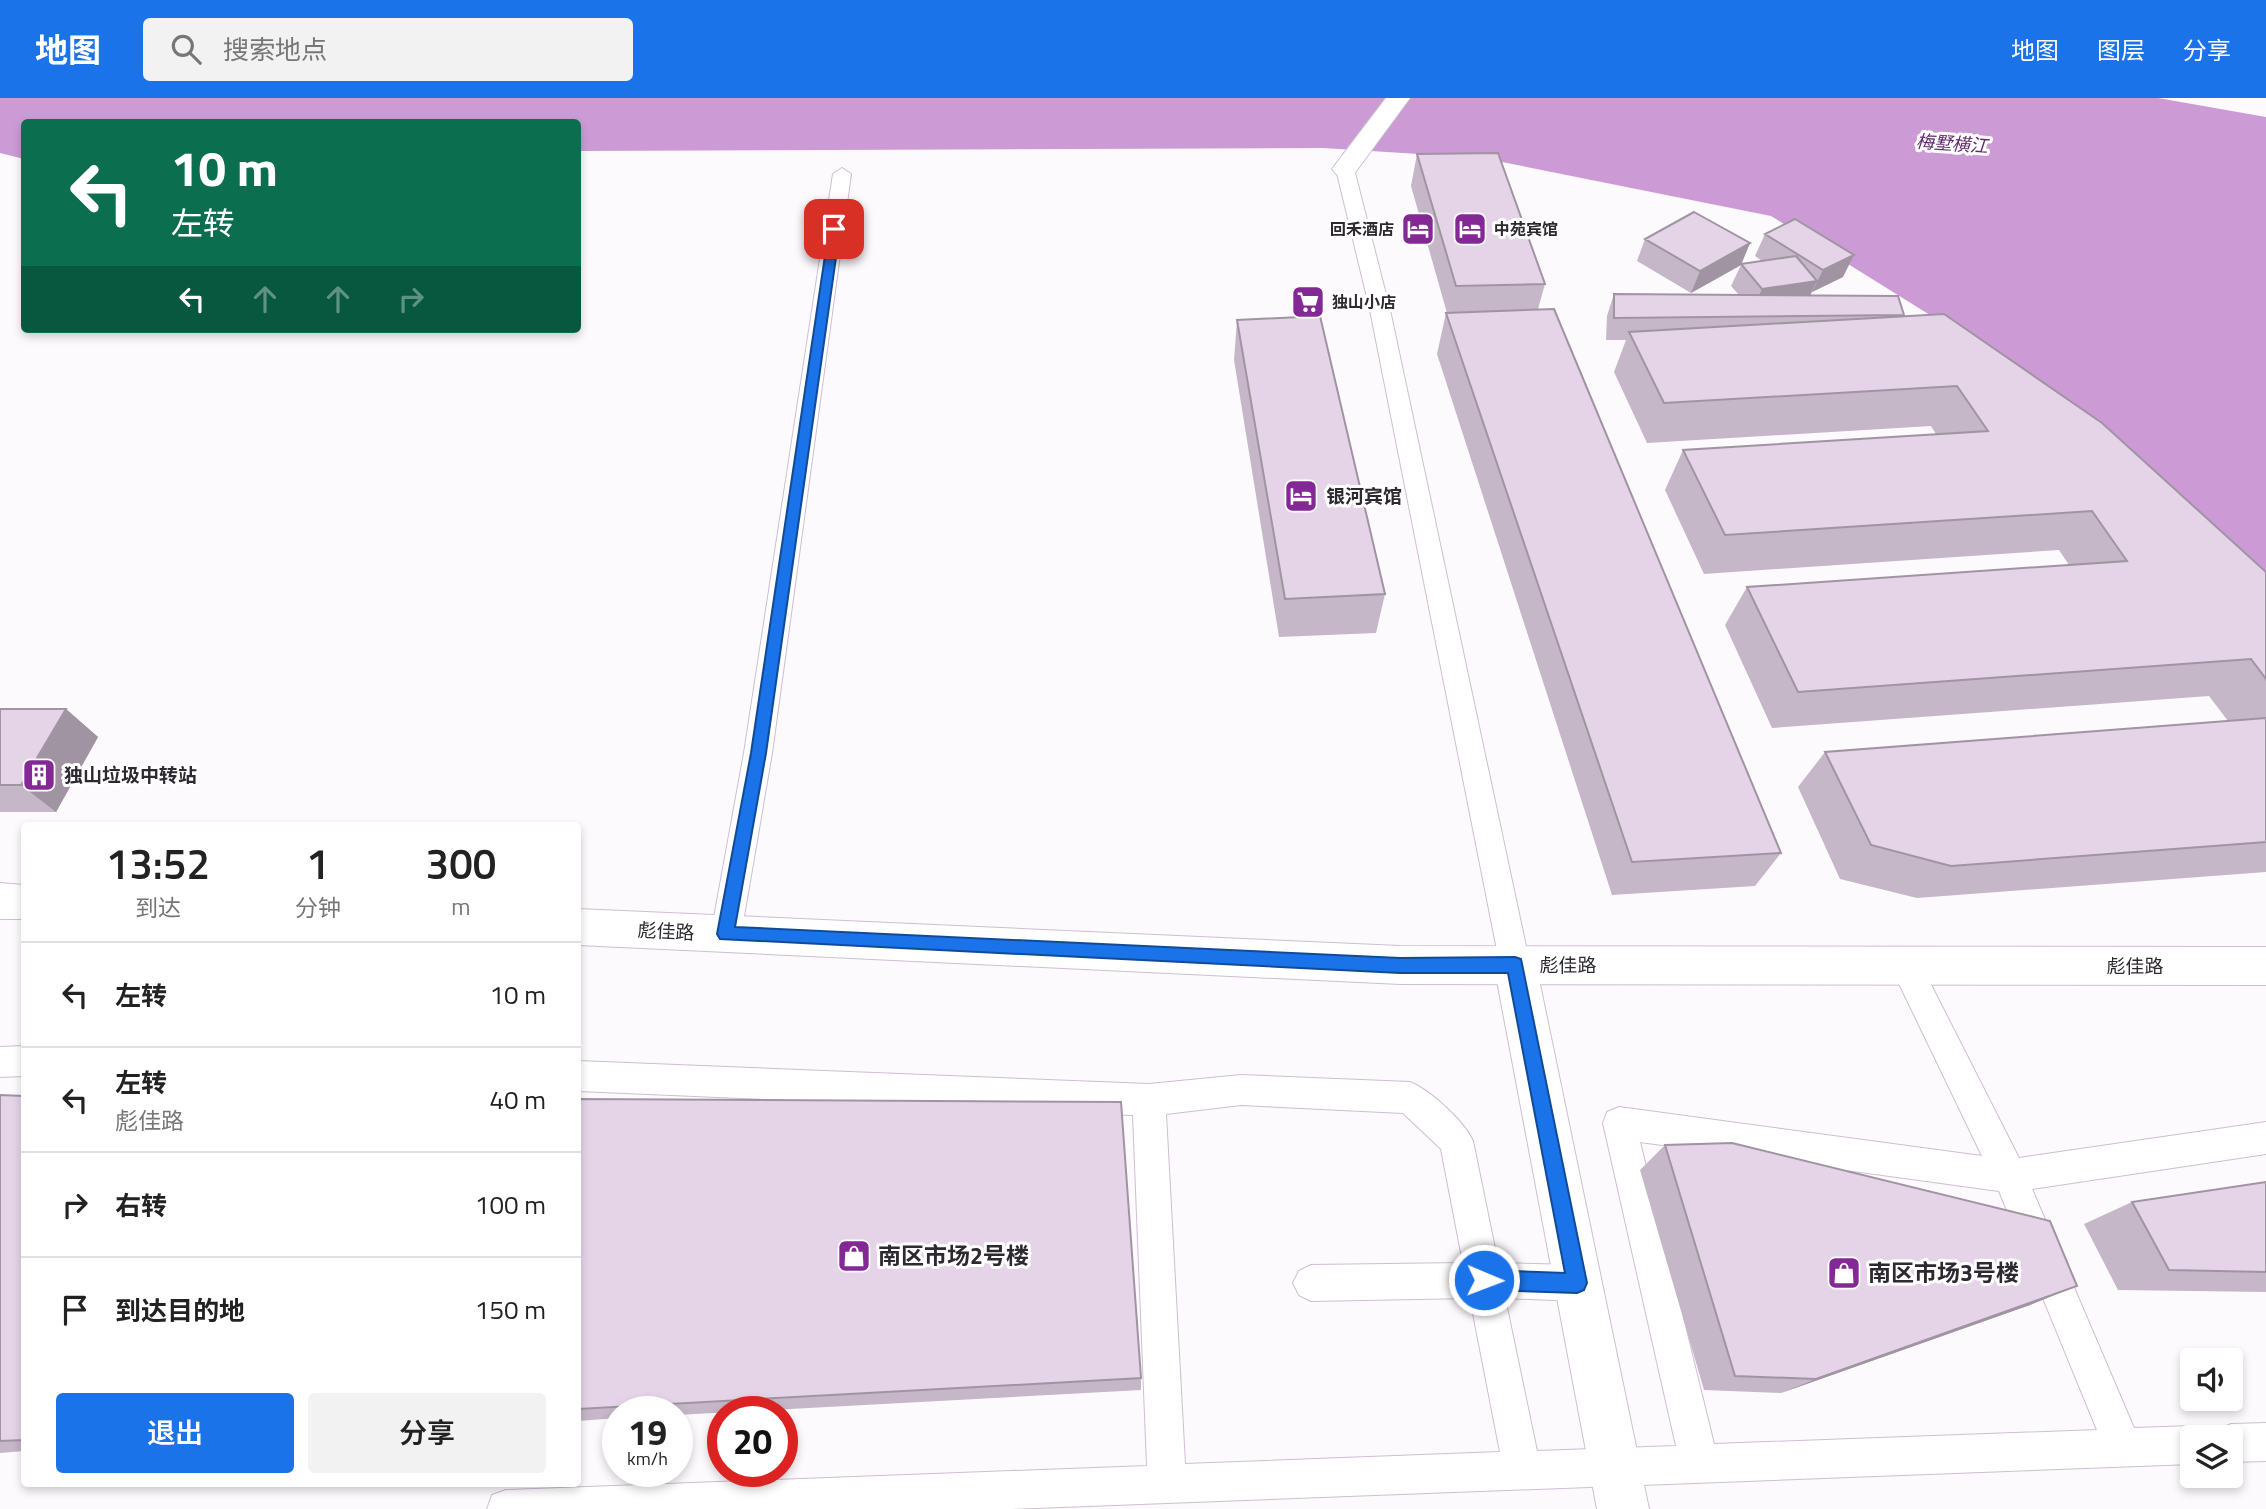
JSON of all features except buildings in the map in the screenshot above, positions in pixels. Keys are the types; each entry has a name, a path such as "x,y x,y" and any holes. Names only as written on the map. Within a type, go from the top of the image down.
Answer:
{"street":[{"path":"1345,169 1398,98"},
{"path":"0,901 21,902"},
{"name":"彪佳路","path":"581,927 1400,965 2266,966"},
{"path":"1515,965 1618,1487"}],"lane":[{"path":"1345,169 1380,310 1515,965"},
{"path":"726,934 758,753 842,174"},
{"path":"1905,965 2010,1176 2123,1447"},
{"path":"0,1062 21,1061"},
{"path":"581,1076 1149,1100 1241,1090 1410,1098 1456,1141 1522,1469"},
{"path":"1149,1100 1167,1483"},
{"path":"1699,1462 1619,1123 2010,1176 2266,1138"},
{"path":"1311,1283 1484,1280 1577,1283"},
{"path":"2243,1443 2266,1442"},
{"path":"506,1509 1522,1469 1618,1487 1699,1462 2180,1445"}],"water":[{"name":"梅墅横江","path":"0,98 2158,98 2266,117 2266,586 2015,368 1771,216 1482,158 1323,148 581,151 581,119 21,119 21,158 0,153"}],"place":[{"name":"回禾酒店","path":"1418,229"},
{"name":"中苑宾馆","path":"1470,229"},
{"name":"独山小店","path":"1308,302"},
{"name":"银河宾馆","path":"1301,496"},
{"name":"独山垃圾中转站","path":"39,775"},
{"name":"南区市场2号楼","path":"854,1256"},
{"name":"南区市场3号楼","path":"1844,1273"}],"route":[{"path":"834,229 758,753 726,934 1400,965 1515,965 1577,1283 1484,1280"}]}
